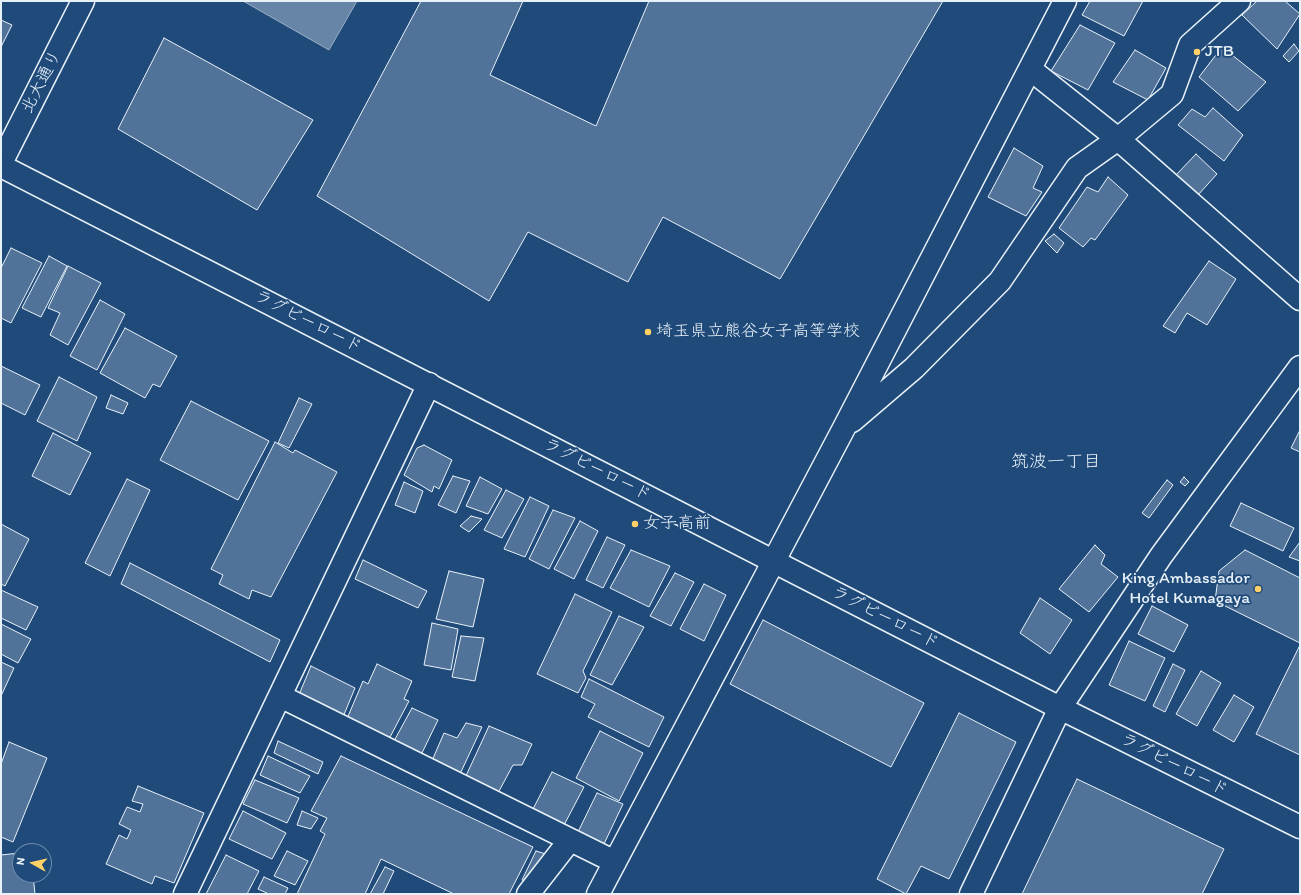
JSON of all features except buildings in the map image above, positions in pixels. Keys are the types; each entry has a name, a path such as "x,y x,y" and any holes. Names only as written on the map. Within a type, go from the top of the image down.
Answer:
{"street":[{"name":"北大通り","path":"1,163 83,1"},
{"path":"598,894 844,428 1065,1"},
{"path":"844,428 914,368 1000,281 1077,168 1118,139 1172,94 1190,45 1240,1"},
{"path":"1030,69 1118,139 1300,299"},
{"name":"ラグビーロード","path":"1,166 1060,708 1300,827"},
{"path":"971,894 1060,708 1161,556 1300,367"},
{"path":"185,894 429,384"},
{"path":"280,696 615,862"},
{"path":"528,894 570,840"}],"water":[{"path":"243,1 357,1 329,50"}],"place":[{"name":"JTB","path":"1197,52"},
{"name":"埼玉県立熊谷女子高等学校","path":"648,332"},
{"name":"女子高前","path":"635,524"},
{"name":"King Ambassador Hotel Kumagaya","path":"1258,589"}],"district":[{"name":"筑波一丁目","path":"1056,462"}]}
